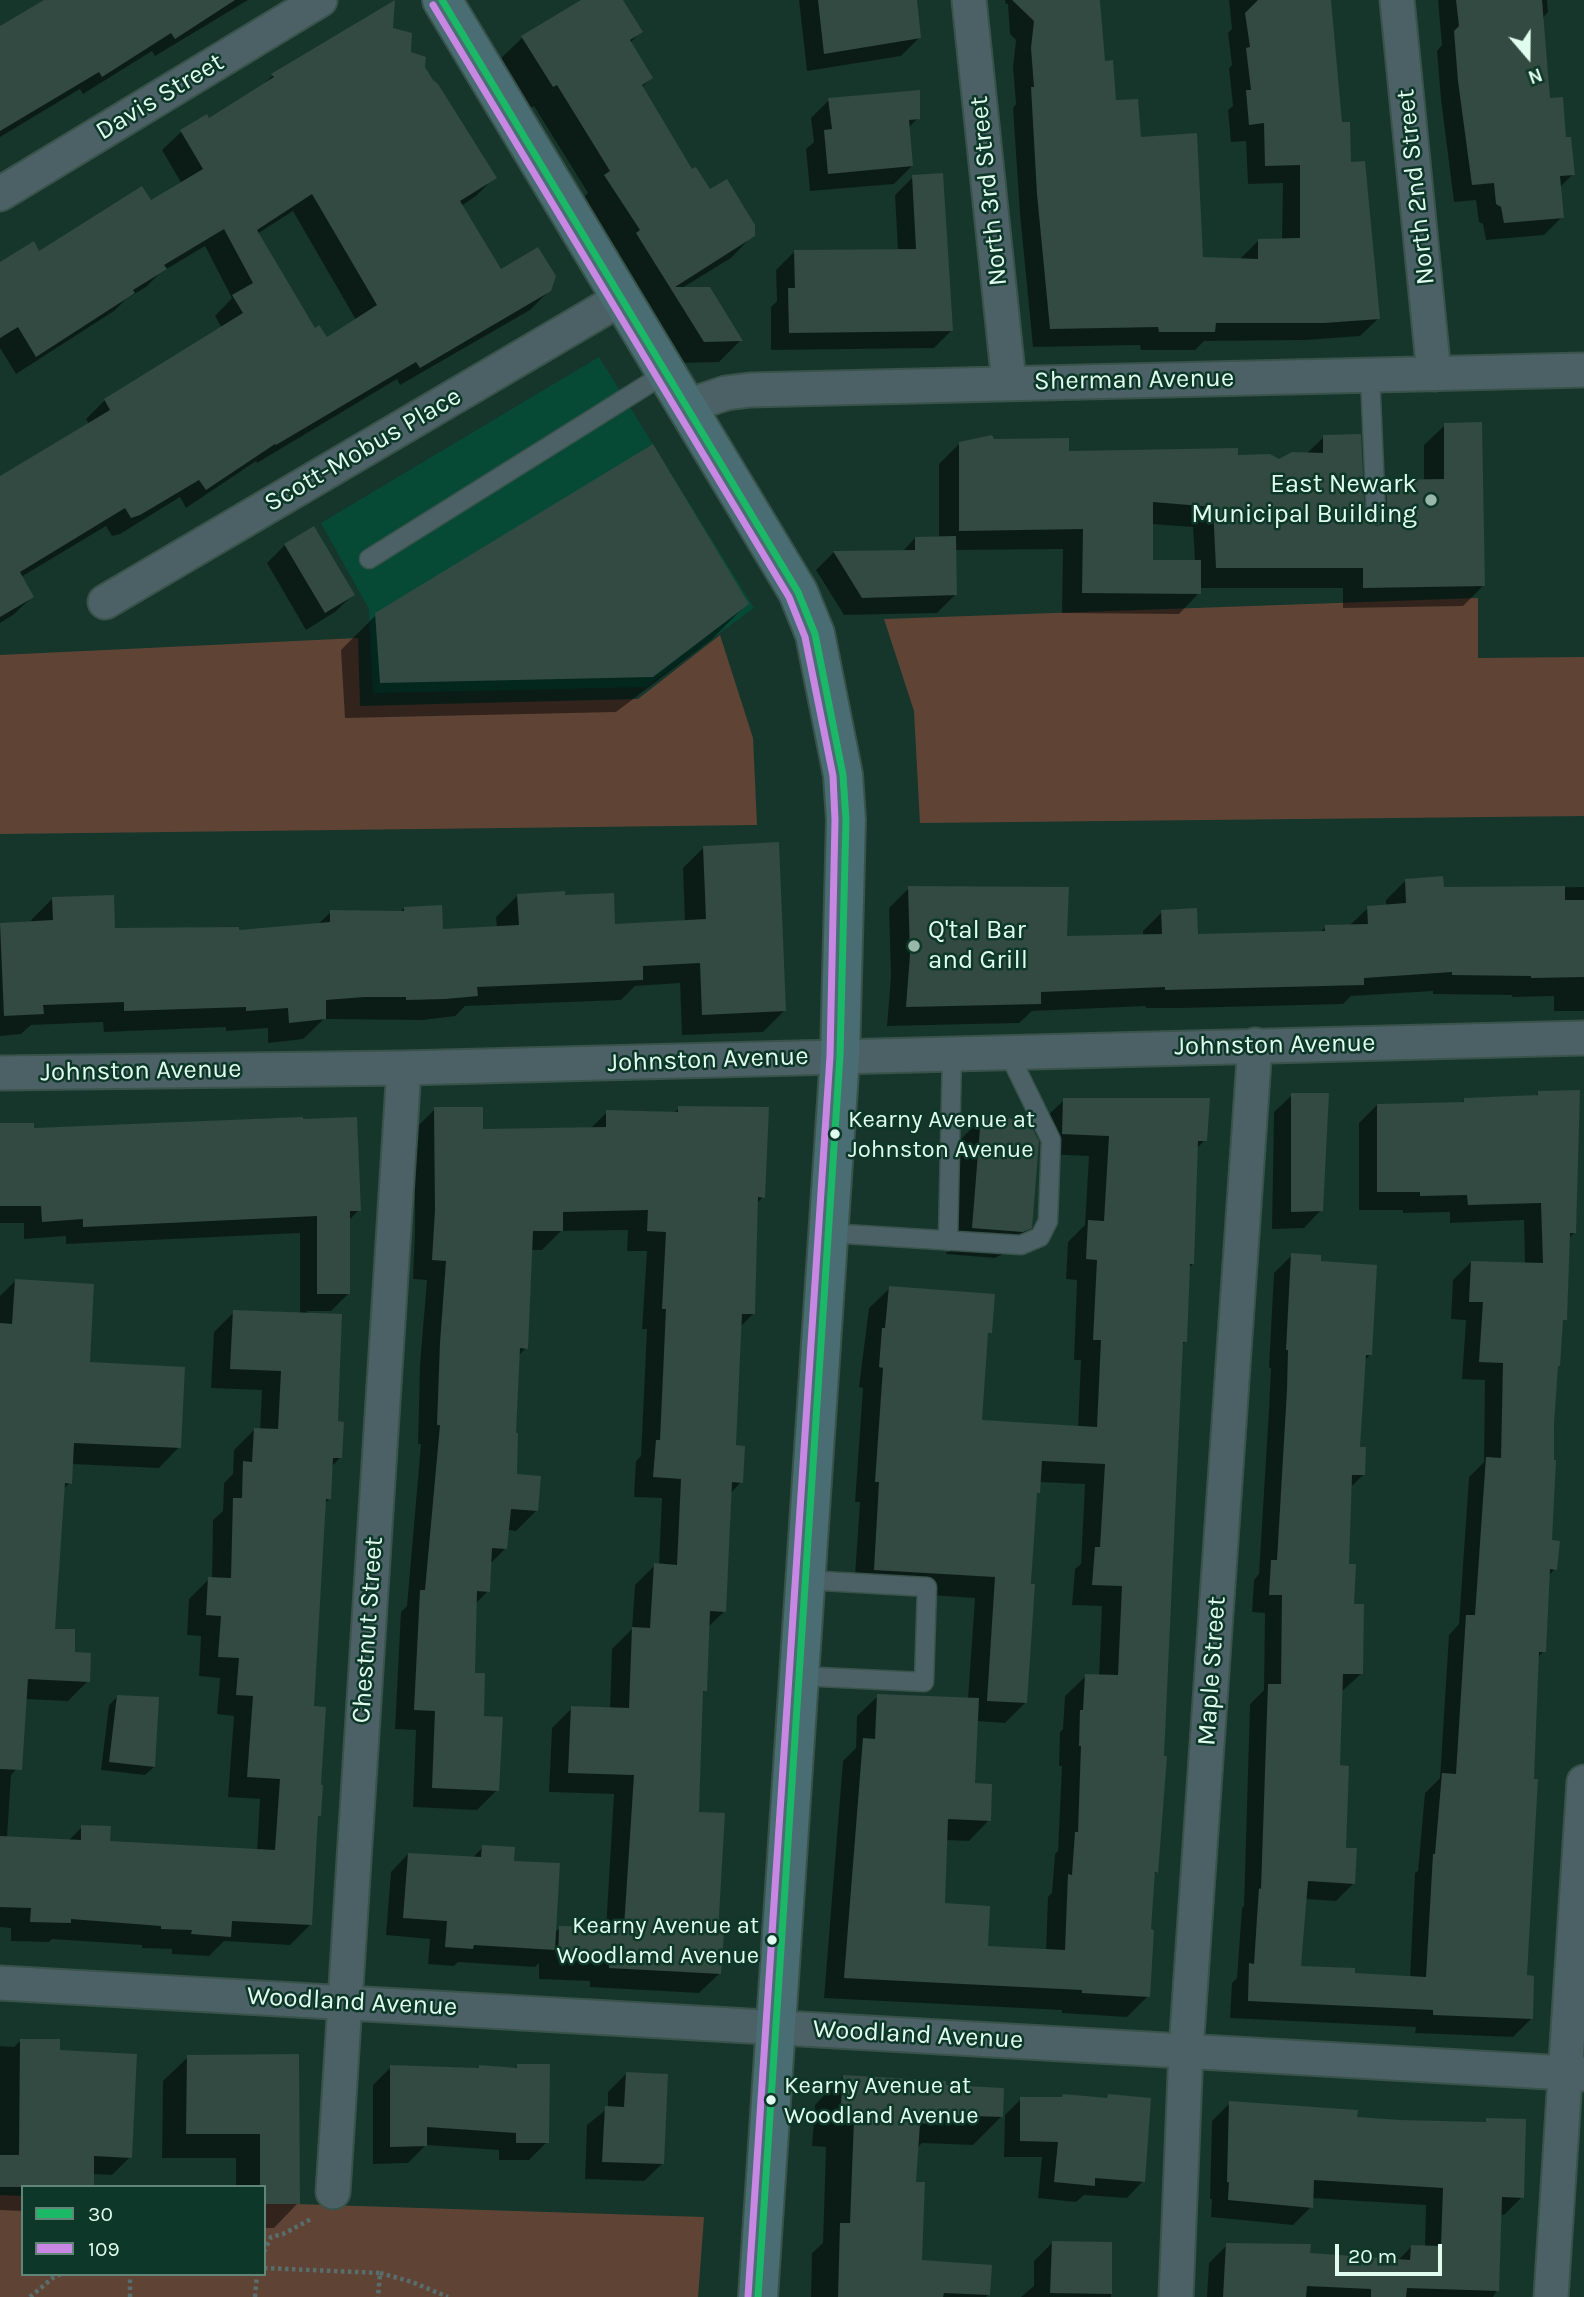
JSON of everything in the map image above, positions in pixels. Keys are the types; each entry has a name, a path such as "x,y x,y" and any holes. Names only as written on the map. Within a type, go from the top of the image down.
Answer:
{"main road":[{"path":"442,0 798,592 815,634 843,775 846,820 840,1056 758,2297"}],"street":[{"name":"Davis Street","path":"0,194 320,0"},
{"name":"North 3rd Street","path":"969,0 1009,383"},
{"name":"North 2nd Street","path":"1397,0 1434,374"},
{"name":"Scott-Mobus Place","path":"105,602 622,298"},
{"name":"Sherman Avenue","path":"687,406 726,393 750,390 1584,370"},
{"name":"Johnston Avenue","path":"0,1073 404,1068 1584,1038"},
{"name":"Maple Street","path":"1176,2297 1186,2050 1255,1045"},
{"name":"Chestnut Street","path":"333,2192 404,1068"},
{"path":"1551,2297 1575,2073 1584,1782"},
{"name":"Woodland Avenue","path":"0,1983 1575,2073"}],"lane":[{"path":"369,559 666,373"},
{"path":"1370,375 1376,515"},
{"path":"828,1233 1021,1245 1040,1237 1048,1221 1051,1140 1009,1052"},
{"path":"948,1241 952,1054"},
{"path":"798,1676 923,1682 927,1587 805,1580"}],"path":[{"path":"266,2248 271,2237 283,2234 313,2218 333,2192"},
{"path":"266,2268 380,2273 412,2282 448,2297"},
{"path":"378,2297 380,2273"},
{"path":"30,2297 56,2276"},
{"path":"130,2297 131,2276"},
{"path":"255,2297 257,2276"}],"shaded area":[{"path":"599,357 754,608 646,687 373,693 369,609 321,523"},
{"path":"1478,598 1478,658 1584,657 1584,816 920,823 914,711 884,619"},
{"path":"720,635 753,738 757,825 0,834 0,655 358,638 360,706 638,699"},
{"path":"0,2195 21,2196 21,2276 266,2276 266,2203 704,2217 698,2297 0,2297"}],"building":[{"path":"44,0 235,0 175,39 171,33 102,77 99,72 0,131 0,26"},
{"path":"395,0 393,28 412,33 411,52 426,57 425,67 497,178 460,201 501,269 538,247 556,276 551,291 420,368 416,362 275,444 206,490 199,480 140,515 131,518 125,508 20,572 34,597 0,617 0,476 110,410 104,399 243,313 232,295 253,283 224,229 164,265 167,269 133,290 135,293 36,357 18,327 0,338 0,262 34,241 39,251 142,186 151,200 203,169 180,130 207,114 209,118 274,77 271,74","holes":["312,194 377,305 327,337 319,325 315,328 257,230"]},
{"path":"581,0 623,0 643,32 630,40 653,78 642,85 692,169 696,167 710,189 727,179 755,225 755,236 675,287 710,287 743,341 704,342 636,233 640,230 604,175 610,171 557,85 553,87 521,36"},
{"path":"818,0 917,0 921,38 824,54"},
{"path":"1012,0 1100,0 1105,61 1113,60 1116,100 1138,99 1141,137 1197,133 1203,257 1258,259 1258,239 1300,238 1300,165 1265,166 1264,123 1249,125 1246,90 1251,90 1246,48 1250,47 1245,13 1258,0 1331,0 1342,122 1350,122 1351,162 1365,161 1380,319 1324,323 1216,323 1215,332 1159,332 1158,327 1050,329 1037,194 1031,87 1034,87 1031,48 1034,21"},
{"path":"1456,0 1542,0 1550,98 1563,97 1566,137 1571,137 1575,175 1560,176 1564,218 1504,223 1501,207 1496,204 1494,183 1472,185 1458,81 1454,31 1459,26"},
{"path":"920,90 920,119 909,120 913,166 828,174 824,130 832,129 828,98"},
{"path":"943,173 953,331 789,333 788,288 795,288 794,250 916,249 912,175"},
{"path":"1482,422 1485,586 1363,588 1363,568 1216,568 1213,507 1153,502 1153,560 1201,560 1201,594 1082,593 1083,529 959,531 959,442 992,435 994,439 1069,438 1069,451 1238,448 1238,455 1270,454 1279,459 1292,452 1323,453 1323,435 1361,434 1365,515 1367,522 1376,526 1383,524 1387,515 1386,480 1444,479 1444,423"},
{"path":"653,444 749,604 653,677 380,683 375,613"},
{"path":"314,526 355,595 325,613 284,544"},
{"path":"956,536 957,595 862,598 833,551 915,550 915,537"},
{"path":"779,842 786,1011 702,1015 700,963 643,966 643,980 477,987 478,996 445,999 364,997 326,1000 326,1019 289,1023 288,1008 246,1011 246,1007 124,1011 124,1002 43,1005 44,1014 4,1016 0,923 53,920 52,897 114,895 115,928 239,927 239,930 330,922 330,910 404,911 404,907 442,905 443,929 519,925 517,894 565,891 565,895 614,893 615,924 706,919 703,846"},
{"path":"1443,876 1444,887 1565,886 1565,900 1584,900 1584,977 1531,978 1452,975 1452,972 1364,978 1364,985 1165,990 1165,987 1041,992 1041,1004 906,1007 910,955 908,886 1069,887 1067,936 1162,934 1161,910 1197,908 1198,934 1325,931 1325,925 1368,924 1367,906 1406,903 1405,879"},
{"path":"1580,1090 1576,1233 1570,1233 1567,1320 1563,1320 1554,1425 1556,1460 1552,1540 1560,1541 1557,1570 1550,1569 1546,1652 1539,1652 1534,1779 1538,1779 1527,1975 1534,1976 1533,2019 1433,2015 1433,2010 1248,2001 1249,1963 1254,1964 1259,1888 1261,1889 1268,1684 1281,1684 1282,1595 1269,1595 1271,1560 1277,1560 1287,1390 1286,1350 1291,1253 1321,1255 1321,1261 1377,1265 1372,1355 1366,1355 1360,1447 1366,1447 1365,1475 1352,1475 1349,1564 1356,1564 1354,1604 1364,1604 1363,1674 1343,1674 1340,1765 1349,1766 1346,1848 1357,1848 1355,1884 1308,1881 1301,1966 1355,1968 1355,1973 1426,1977 1433,1854 1442,1773 1456,1774 1466,1615 1475,1615 1486,1457 1501,1458 1503,1363 1479,1362 1483,1302 1469,1302 1471,1261 1543,1263 1541,1203 1468,1205 1467,1195 1420,1196 1420,1192 1377,1192 1377,1104 1464,1102 1464,1098"},
{"path":"1291,1093 1329,1093 1323,1211 1291,1212"},
{"path":"1063,1098 1210,1098 1207,1141 1198,1141 1194,1264 1190,1264 1187,1342 1183,1342 1164,1756 1167,1756 1158,1873 1155,1872 1150,1997 1082,1993 1082,1990 844,1978 863,1738 875,1739 877,1694 979,1698 975,1783 992,1784 991,1821 948,1819 945,1903 990,1906 988,1946 1065,1950 1068,1874 1072,1875 1075,1832 1078,1832 1080,1710 1083,1710 1085,1674 1118,1675 1122,1586 1092,1585 1095,1547 1100,1547 1105,1464 1042,1461 1040,1493 1037,1493 1031,1584 1035,1584 1027,1703 987,1701 995,1577 874,1570 879,1482 875,1482 883,1368 879,1367 889,1286 995,1294 992,1333 988,1333 982,1420 1097,1427 1101,1340 1093,1340 1097,1260 1086,1259 1088,1220 1104,1221 1109,1136 1062,1134"},
{"path":"678,1106 769,1107 765,1198 758,1197 755,1314 742,1314 736,1445 745,1446 743,1483 732,1482 726,1612 710,1611 707,1691 703,1691 699,1812 725,1813 718,1933 724,1933 721,1974 609,1968 609,1961 558,1960 559,1926 624,1927 634,1775 568,1773 571,1706 629,1708 632,1627 650,1628 654,1563 677,1565 681,1479 653,1477 656,1440 660,1440 666,1309 662,1309 666,1232 647,1231 648,1210 563,1212 563,1231 533,1231 528,1349 520,1348 516,1433 517,1474 541,1476 538,1511 511,1509 507,1549 492,1548 490,1592 477,1591 475,1673 485,1673 484,1716 503,1717 499,1791 432,1788 435,1711 414,1710 420,1590 425,1590 440,1425 437,1425 446,1261 432,1260 435,1210 434,1107 483,1107 483,1129 606,1127 606,1110 678,1112"},
{"path":"981,1116 1028,1120 1039,1141 1032,1228 1023,1232 972,1228"},
{"path":"357,1117 361,1211 350,1211 350,1294 317,1294 317,1216 83,1227 83,1219 42,1222 41,1206 0,1206 0,1123 34,1123 34,1128"},
{"path":"15,1279 94,1284 90,1362 185,1367 181,1448 74,1443 72,1484 65,1483 55,1629 75,1629 75,1652 91,1653 90,1682 28,1679 22,1770 0,1769 0,1323 12,1324"},
{"path":"233,1310 342,1314 338,1421 344,1422 342,1458 333,1458 331,1499 326,1499 314,1706 326,1707 312,1925 232,1921 231,1937 191,1934 192,1930 161,1929 161,1926 71,1919 71,1923 30,1922 31,1908 0,1907 0,1836 81,1840 81,1825 111,1826 110,1841 275,1850 280,1779 247,1777 253,1696 236,1695 239,1658 218,1657 221,1616 206,1615 208,1577 231,1578 233,1498 242,1498 243,1461 252,1462 254,1428 278,1429 281,1371 230,1369"},
{"path":"117,1695 159,1697 155,1767 109,1762"},
{"path":"482,1845 515,1847 514,1861 560,1863 555,1950 474,1945 473,1949 445,1947 447,1921 403,1918 408,1853 481,1857"},
{"path":"20,2039 60,2039 60,2050 137,2054 132,2158 94,2156 94,2185 0,2187 0,2155 19,2155"},
{"path":"299,2054 300,2204 266,2204 266,2185 260,2185 260,2134 186,2134 187,2055"},
{"path":"517,2064 550,2064 549,2143 516,2143 516,2133 427,2127 427,2146 390,2147 390,2065 479,2068 479,2065 517,2068"},
{"path":"626,2072 668,2074 664,2164 602,2162 605,2106 624,2107"},
{"path":"843,2075 946,2081 946,2085 1004,2088 1003,2117 944,2115 943,2125 920,2123 916,2182 925,2182 922,2260 992,2265 990,2295 944,2293 943,2297 838,2297 840,2223 850,2223 854,2119 840,2118"},
{"path":"1063,2094 1151,2098 1145,2182 1095,2178 1095,2186 1054,2182 1058,2142 1020,2141 1020,2097 1062,2097"},
{"path":"1229,2101 1358,2110 1357,2117 1400,2120 1486,2122 1486,2118 1526,2119 1524,2198 1502,2197 1499,2291 1407,2288 1406,2297 1371,2297 1371,2289 1307,2286 1306,2297 1223,2297 1226,2243 1311,2244 1310,2253 1410,2260 1411,2245 1441,2246 1443,2188 1314,2180 1313,2208 1228,2200"},
{"path":"1052,2241 1112,2242 1112,2294 1050,2293"}],"transit line":[{"name":"30","path":"442,0 798,592 815,634 843,775 846,820 840,1056 758,2297"},
{"name":"109","path":"433,5 789,597 805,637 833,776 835,820 830,1056 748,2296"}],"place":[{"name":"East Newark Municipal Building","path":"1431,500"},
{"name":"Q'tal Bar and Grill","path":"914,946"},
{"name":"Kearny Avenue at Johnston Avenue","path":"835,1134"},
{"name":"Kearny Avenue at Woodlamd Avenue","path":"772,1940"},
{"name":"Kearny Avenue at Woodland Avenue","path":"771,2100"}]}
